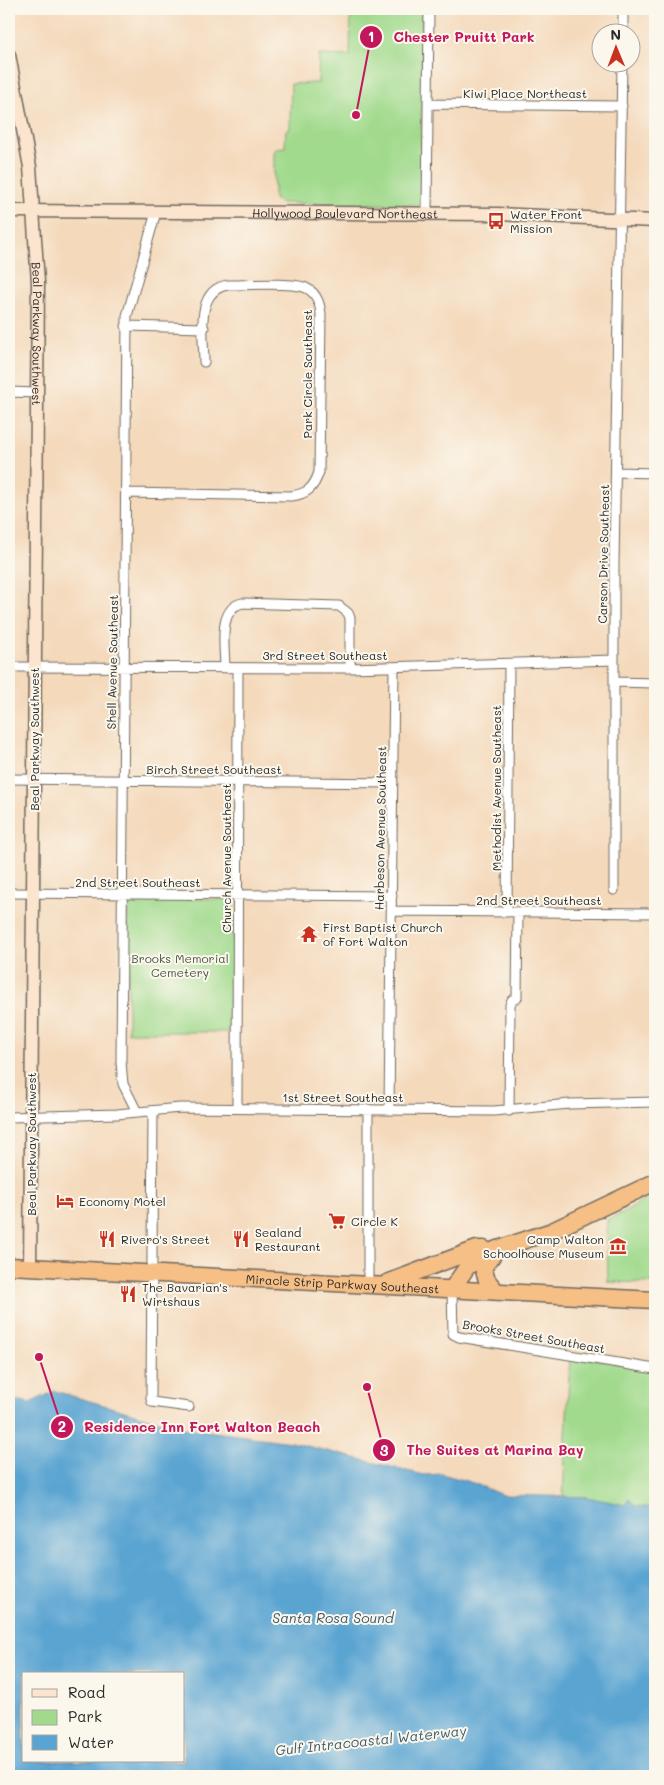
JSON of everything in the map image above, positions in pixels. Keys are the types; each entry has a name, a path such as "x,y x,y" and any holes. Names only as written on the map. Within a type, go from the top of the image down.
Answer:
{"highway":[{"path":"452,1289 471,1263 483,1254 552,1231 655,1182"},
{"path":"374,1285 477,1249 498,1248"},
{"path":"496,1291 485,1277 484,1268 498,1248"},
{"name":"Miracle Strip Parkway Southeast","path":"9,1266 655,1300"}],"main road":[{"name":"Beal Parkway Southwest","path":"9,55 25,134 34,211 38,282 30,1267"},
{"name":"Hollywood Boulevard Northeast","path":"9,211 427,213 655,221"}],"street":[{"path":"427,213 429,9"},
{"path":"622,22 623,9"},
{"name":"Carson Drive Southeast","path":"614,890 614,660 622,72"},
{"name":"Kiwi Place Northeast","path":"428,104 622,106"},
{"name":"Shell Avenue Southeast","path":"137,1112 123,1084 120,1062 125,667 126,326 130,303 156,212"},
{"name":"Park Circle Southeast","path":"126,493 292,496 308,491 316,481 319,472 321,314 320,304 314,294 307,288 295,286 222,286 212,292 205,303 204,362"},
{"path":"126,326 204,328"},
{"path":"9,392 37,393"},
{"path":"617,472 655,473"},
{"path":"225,668 226,617 232,607 242,603 339,606 348,613 350,618 350,668"},
{"name":"3rd Street Southeast","path":"9,667 350,668 614,660"},
{"name":"Methodist Avenue Southeast","path":"507,912 509,664"},
{"name":"Harbeson Avenue Southeast","path":"389,1110 394,667"},
{"name":"Church Avenue Southeast","path":"237,1108 238,668"},
{"path":"615,682 655,683"},
{"name":"Birch Street Southeast","path":"9,779 393,783"},
{"name":"2nd Street Southeast","path":"9,893 392,896"},
{"name":"2nd Street Southeast","path":"392,912 655,913"},
{"path":"509,1110 510,1005 512,1000 517,998 518,912"},
{"name":"1st Street Southeast","path":"9,1117 137,1112 180,1108 509,1110 570,1104 639,1104 655,1102"},
{"path":"639,1104 655,1109"},
{"path":"368,1110 374,1285"},
{"path":"153,1111 151,1399 152,1402 158,1404 189,1407"},
{"name":"Brooks Street Southeast","path":"452,1289 451,1327 453,1334 459,1337 655,1369"}],"green space":[{"path":"351,9 422,9 421,205 280,203 274,199 274,152 277,148 285,147 286,130 290,129 291,84 318,83 319,55 350,56"},
{"name":"Brooks Memorial Cemetery","path":"128,899 233,899 233,1032 128,1032"},
{"path":"655,1194 655,1283 608,1282 607,1220 622,1214"},
{"path":"570,1355 655,1369 655,1504 653,1508 617,1505 587,1497 563,1497"}],"water":[{"name":"Santa Rosa Sound","path":"55,1391 183,1428 291,1442 423,1475 442,1474 473,1483 502,1495 587,1497 625,1505 629,1499 636,1506 653,1508 655,1504 655,1776 9,1776 9,1399 30,1403"}],"place":[{"name":"Chester Pruitt Park","path":"356,115"},
{"name":"Water Front Mission","path":"496,221"},
{"name":"First Baptist Church of Fort Walton","path":"309,934"},
{"name":"Economy Motel","path":"65,1201"},
{"name":"Circle K","path":"337,1221"},
{"name":"Rivero's Street","path":"107,1239"},
{"name":"Sealand Restaurant","path":"241,1239"},
{"name":"Camp Walton Schoolhouse Museum","path":"618,1246"},
{"name":"The Bavarian's Wirtshaus","path":"128,1294"},
{"name":"Residence Inn Fort Walton Beach","path":"39,1357"},
{"name":"The Suites at Marina Bay","path":"367,1387"}],"water label":[{"name":"Gulf Intracoastal Waterway","path":"371,1740"}]}
